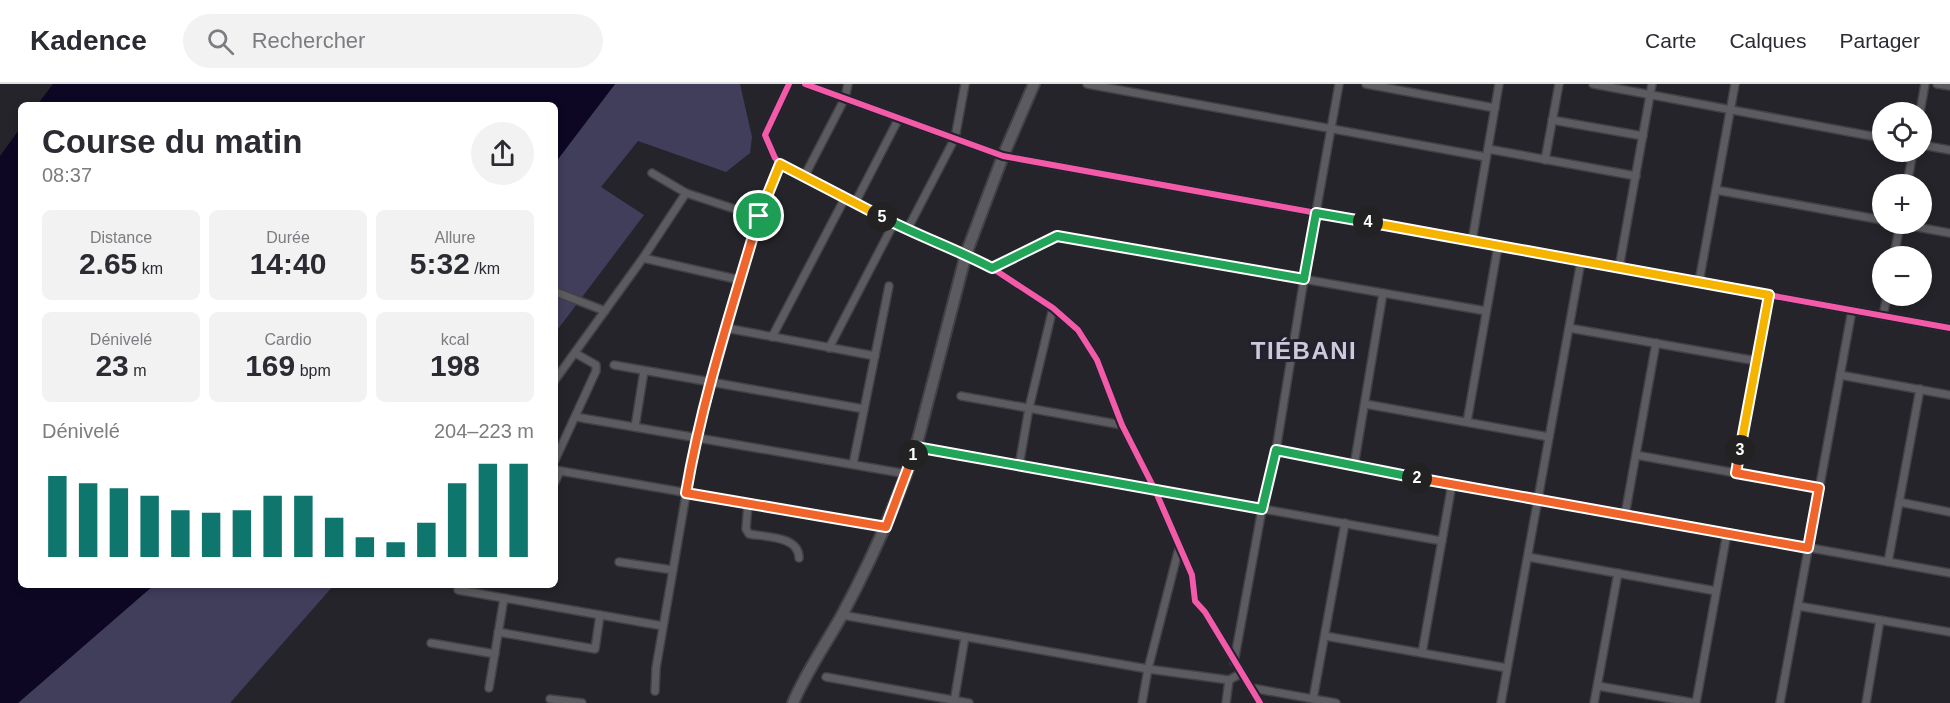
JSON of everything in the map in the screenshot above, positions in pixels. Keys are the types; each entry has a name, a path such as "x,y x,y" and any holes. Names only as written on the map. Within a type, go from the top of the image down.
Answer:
{"main road":[{"path":"792,703 842,615 886,527 907,474 966,254 1003,156 1034,84"}],"street":[{"path":"789,84 765,135 780,164 907,230 966,254 992,268 1053,308 1078,330 1097,360 1122,425 1155,490 1192,575 1195,601 1205,612 1260,703"},
{"path":"806,84 1003,156 1950,328"},
{"path":"804,177 845,98 848,84"},
{"path":"907,230 955,138 965,84"},
{"path":"1087,84 1331,128 1636,176"},
{"path":"1234,662 1262,509 1276,450 1339,84"},
{"path":"1366,84 1495,108"},
{"path":"1472,241 1499,84"},
{"path":"1545,160 1559,84"},
{"path":"1593,84 1872,136"},
{"path":"1619,268 1652,84"},
{"path":"1699,282 1735,84"},
{"path":"1922,102 1925,84"},
{"path":"1937,84 1950,86"},
{"path":"855,203 899,118"},
{"path":"1552,120 1643,136"},
{"path":"1932,147 1950,150"},
{"path":"655,691 656,668 696,437 759,216 780,164"},
{"path":"652,173 686,193 759,216"},
{"path":"1716,190 1872,218"},
{"path":"558,376 643,258 686,193"},
{"path":"772,337 844,198"},
{"path":"830,348 894,223"},
{"path":"1932,230 1950,233"},
{"path":"992,268 1057,236 1486,311"},
{"path":"1467,422 1498,246"},
{"path":"643,258 740,280"},
{"path":"1501,703 1581,261"},
{"path":"853,464 889,286"},
{"path":"558,293 605,311"},
{"path":"1354,466 1383,293"},
{"path":"1736,473 1769,295"},
{"path":"1883,315 1885,306"},
{"path":"1019,465 1029,408 1053,308"},
{"path":"1780,703 1852,310"},
{"path":"726,328 875,356"},
{"path":"1569,328 1757,361"},
{"path":"1625,515 1656,344"},
{"path":"558,454 596,371 596,365 575,353"},
{"path":"614,365 864,409"},
{"path":"635,427 644,371"},
{"path":"1840,375 1950,395"},
{"path":"1888,562 1920,389"},
{"path":"961,396 1122,425"},
{"path":"1365,404 1549,437"},
{"path":"576,417 907,474"},
{"path":"916,447 1442,541"},
{"path":"1276,450 1452,484 1950,573"},
{"path":"1636,455 1819,488"},
{"path":"558,470 886,527"},
{"path":"1422,653 1452,484"},
{"path":"1899,502 1950,512"},
{"path":"748,503 746,529 749,534 790,542 798,551 799,558"},
{"path":"1313,699 1345,524"},
{"path":"1598,686 1695,703 1727,533"},
{"path":"1142,703 1148,669 1179,548"},
{"path":"1528,557 1716,591"},
{"path":"619,562 673,570"},
{"path":"1594,703 1618,573"},
{"path":"458,590 663,626"},
{"path":"489,688 504,598"},
{"path":"1798,606 1950,632"},
{"path":"498,632 595,649 600,615"},
{"path":"842,615 1148,669 1229,680 1242,673"},
{"path":"1866,703 1880,620"},
{"path":"1325,636 1508,668"},
{"path":"954,702 965,637"},
{"path":"431,643 495,654"},
{"path":"826,678 969,703"},
{"path":"1226,703 1229,680"},
{"path":"1252,688 1336,703"},
{"path":"550,699 582,703"}],"shaded area":[{"path":"53,84 615,84 558,159 558,102 39,102"},
{"path":"615,84 740,84 752,137 750,153 726,172 638,141 601,187 644,215 558,329 558,159"},
{"path":"18,131 18,588 151,588 18,703 0,703 0,156"},
{"path":"151,588 331,588 230,703 18,703"}],"cycle path":[{"path":"789,84 765,135 775,158 780,163 907,230 966,254 992,268 1053,308 1078,330 1097,360 1122,425 1155,490 1192,575 1195,601 1205,612 1260,703"},
{"path":"805,84 1003,156 1950,328"}],"district":[{"name":"TIÉBANI","path":"1304,351"}],"route":[{"path":"780,164 907,230 966,254 992,268 1057,236 1304,279 1316,213 1769,295 1736,473 1819,488 1808,548 1276,450 1262,509 916,447 886,527 686,493 696,437 710,382 759,216 780,164"}]}
